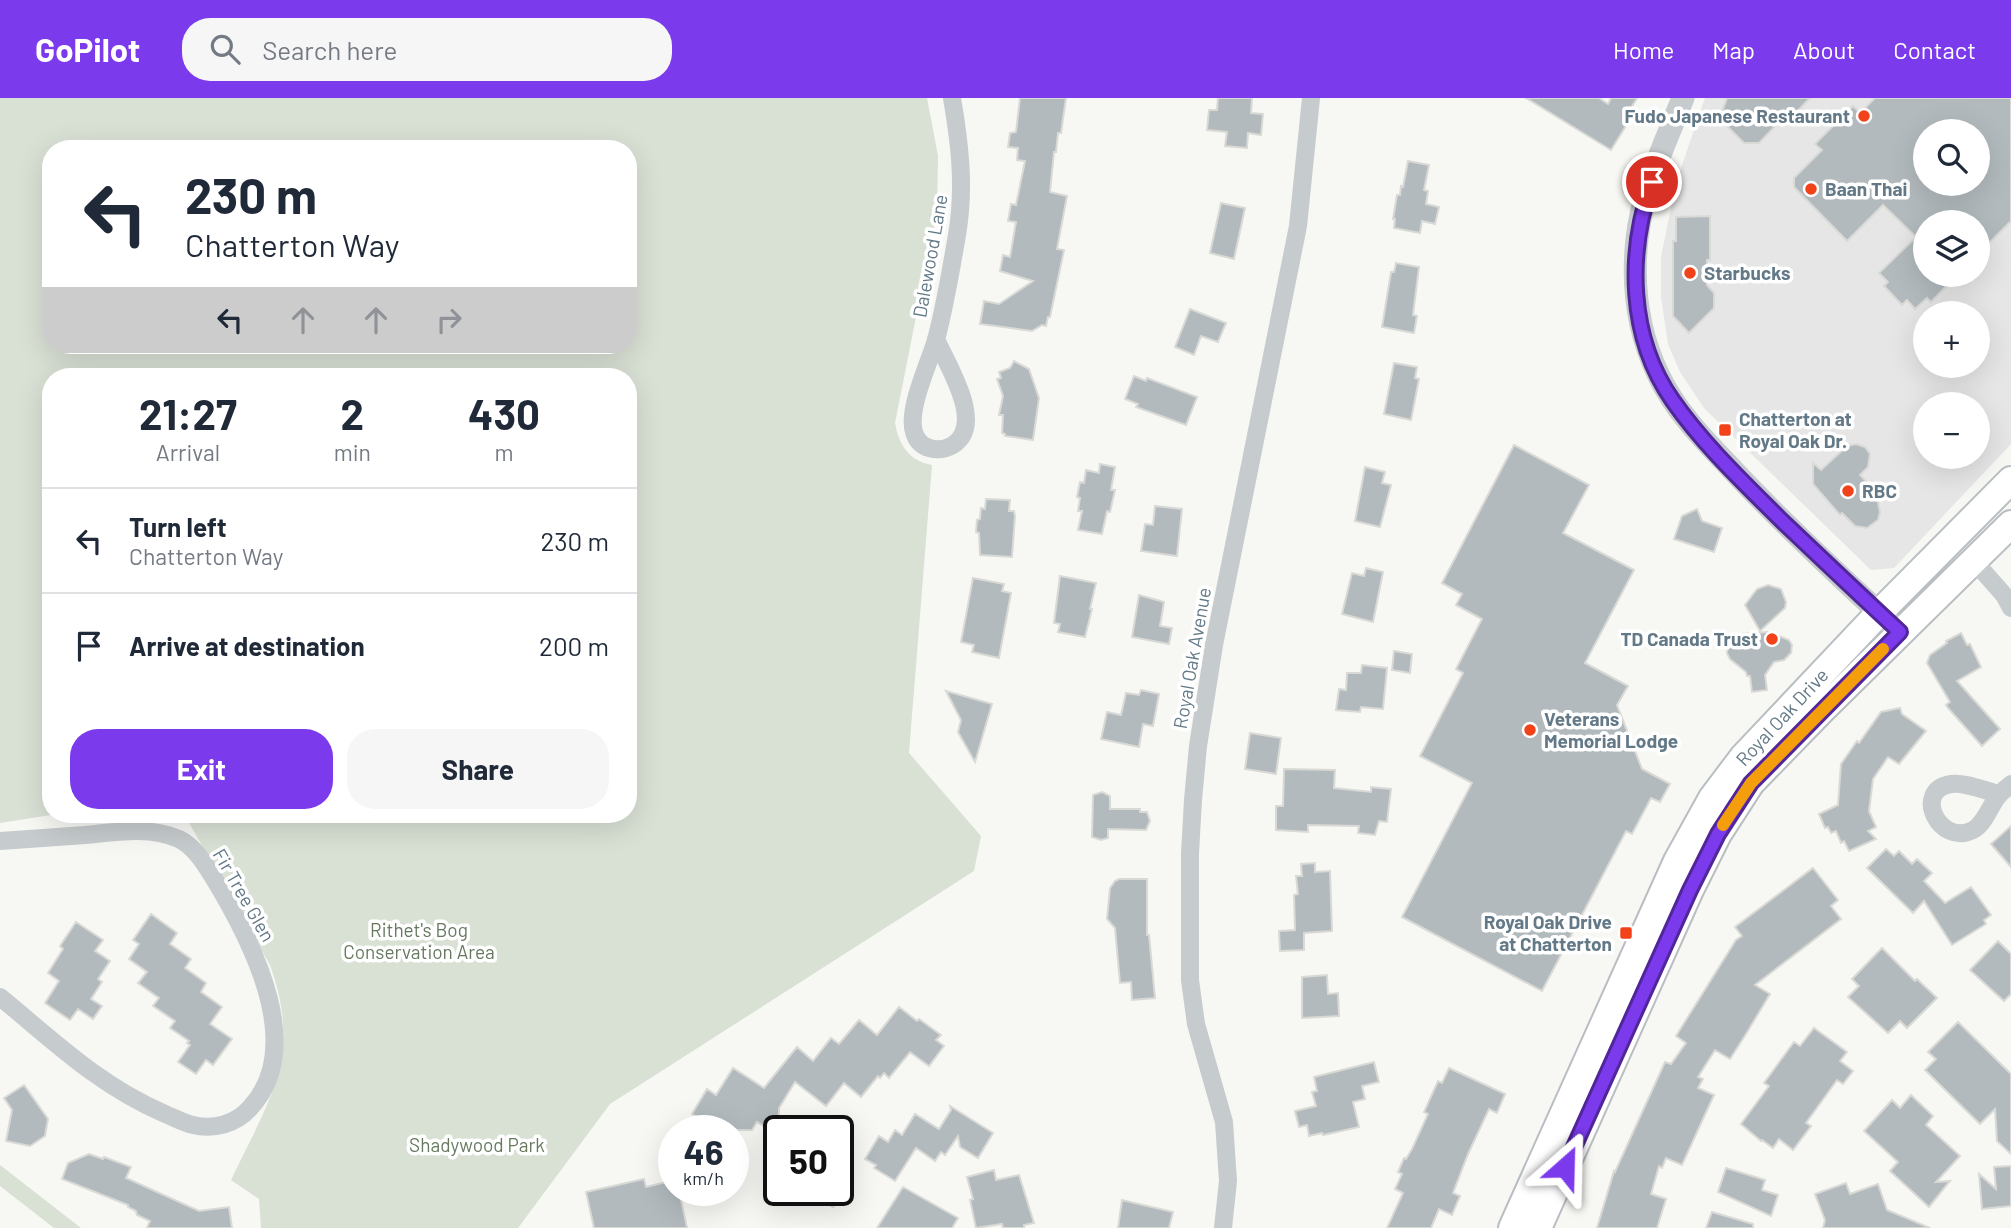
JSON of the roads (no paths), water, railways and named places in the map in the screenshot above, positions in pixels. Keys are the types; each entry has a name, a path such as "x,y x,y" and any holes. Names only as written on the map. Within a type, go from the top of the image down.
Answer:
{"main road":[{"name":"Royal Oak Drive","path":"1512,1228 1677,861 1712,798 1743,757 1879,613 2011,480"},
{"name":"Royal Oak Drive","path":"1538,1228 1690,890 1718,834 1751,783 2011,524"}],"street":[{"name":"Dalewood Lane","path":"936,339 967,414 965,430 956,443 944,449 929,449 920,443 914,433 913,415 936,339 963,192 961,149 951,98"},
{"name":"Royal Oak Avenue","path":"1223,1228 1228,1181 1224,1122 1196,1024 1190,980 1189,867 1193,800 1198,746 1214,645 1298,226 1311,98"},
{"path":"1683,98 1644,205 1637,237 1634,270 1638,315 1647,348 1672,400 1699,434 1755,495 1900,632"},
{"path":"1974,561 2011,608"},
{"name":"Fir Tree Glen","path":"0,841 136,830 182,840 198,855 253,947 269,997 273,1059 264,1093 244,1115 220,1127 193,1125 132,1098 94,1075 0,997"}],"place":[{"name":"Fudo Japanese Restaurant","path":"1864,116"},
{"name":"Baan Thai","path":"1811,189"},
{"name":"Starbucks","path":"1690,273"},
{"name":"Chatterton at Royal Oak Dr.","path":"1725,430"},
{"name":"RBC","path":"1848,491"},
{"name":"TD Canada Trust","path":"1772,639"},
{"name":"Veterans Memorial Lodge","path":"1530,730"},
{"name":"Royal Oak Drive at Chatterton","path":"1626,933"}],"park label":[{"name":"Rithet's Bog Conservation Area","path":"419,941"},
{"name":"Shadywood Park","path":"477,1145"}]}
